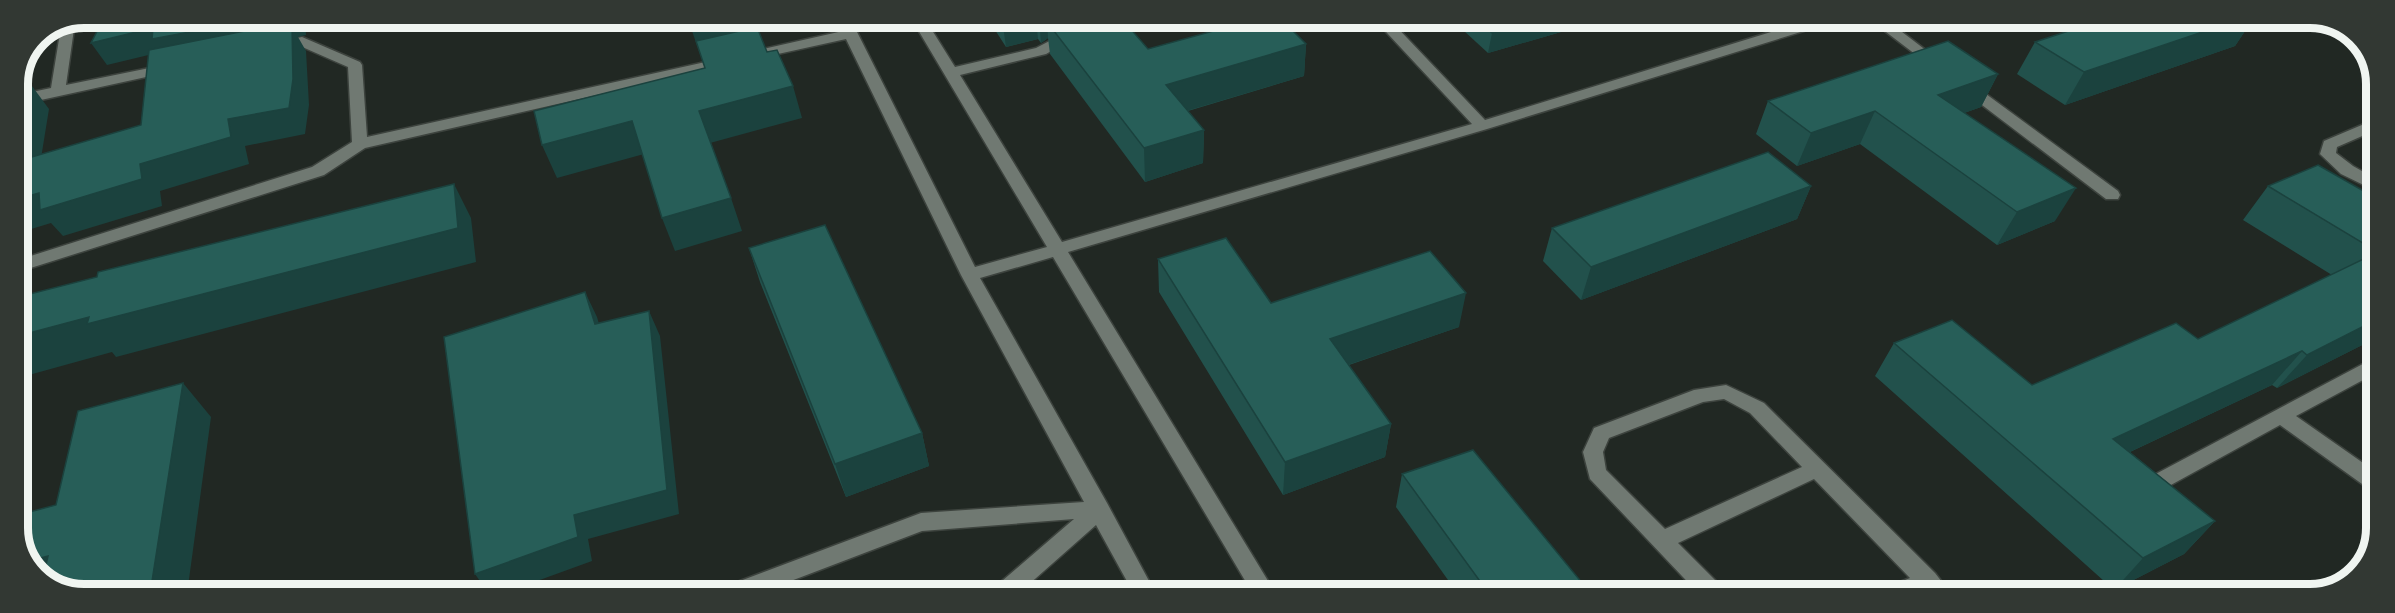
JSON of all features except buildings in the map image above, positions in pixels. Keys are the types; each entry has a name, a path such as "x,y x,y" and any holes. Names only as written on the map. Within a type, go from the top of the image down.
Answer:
{"street":[{"path":"28,263 318,171 360,144 838,28"},
{"path":"847,28 970,275 1140,584"},
{"path":"924,28 1259,584"},
{"path":"1389,28 1482,126"},
{"path":"970,275 1482,126 1802,28"},
{"path":"1887,28 2112,195"},
{"path":"952,72 1041,51 1064,41 1079,29"},
{"path":"58,91 68,32"},
{"path":"267,48 302,41 355,64 360,144"},
{"path":"28,98 186,65"},
{"path":"2366,128 2330,144 2328,154 2347,170 2366,180"},
{"path":"2135,494 2366,369"},
{"path":"1705,584 1597,473 1593,452 1601,433 1701,396 1726,392 1757,408 1931,584"},
{"path":"2281,416 2366,476"},
{"path":"1663,540 1817,470"},
{"path":"758,584 921,522 1100,509"},
{"path":"1014,584 1100,509"}]}
